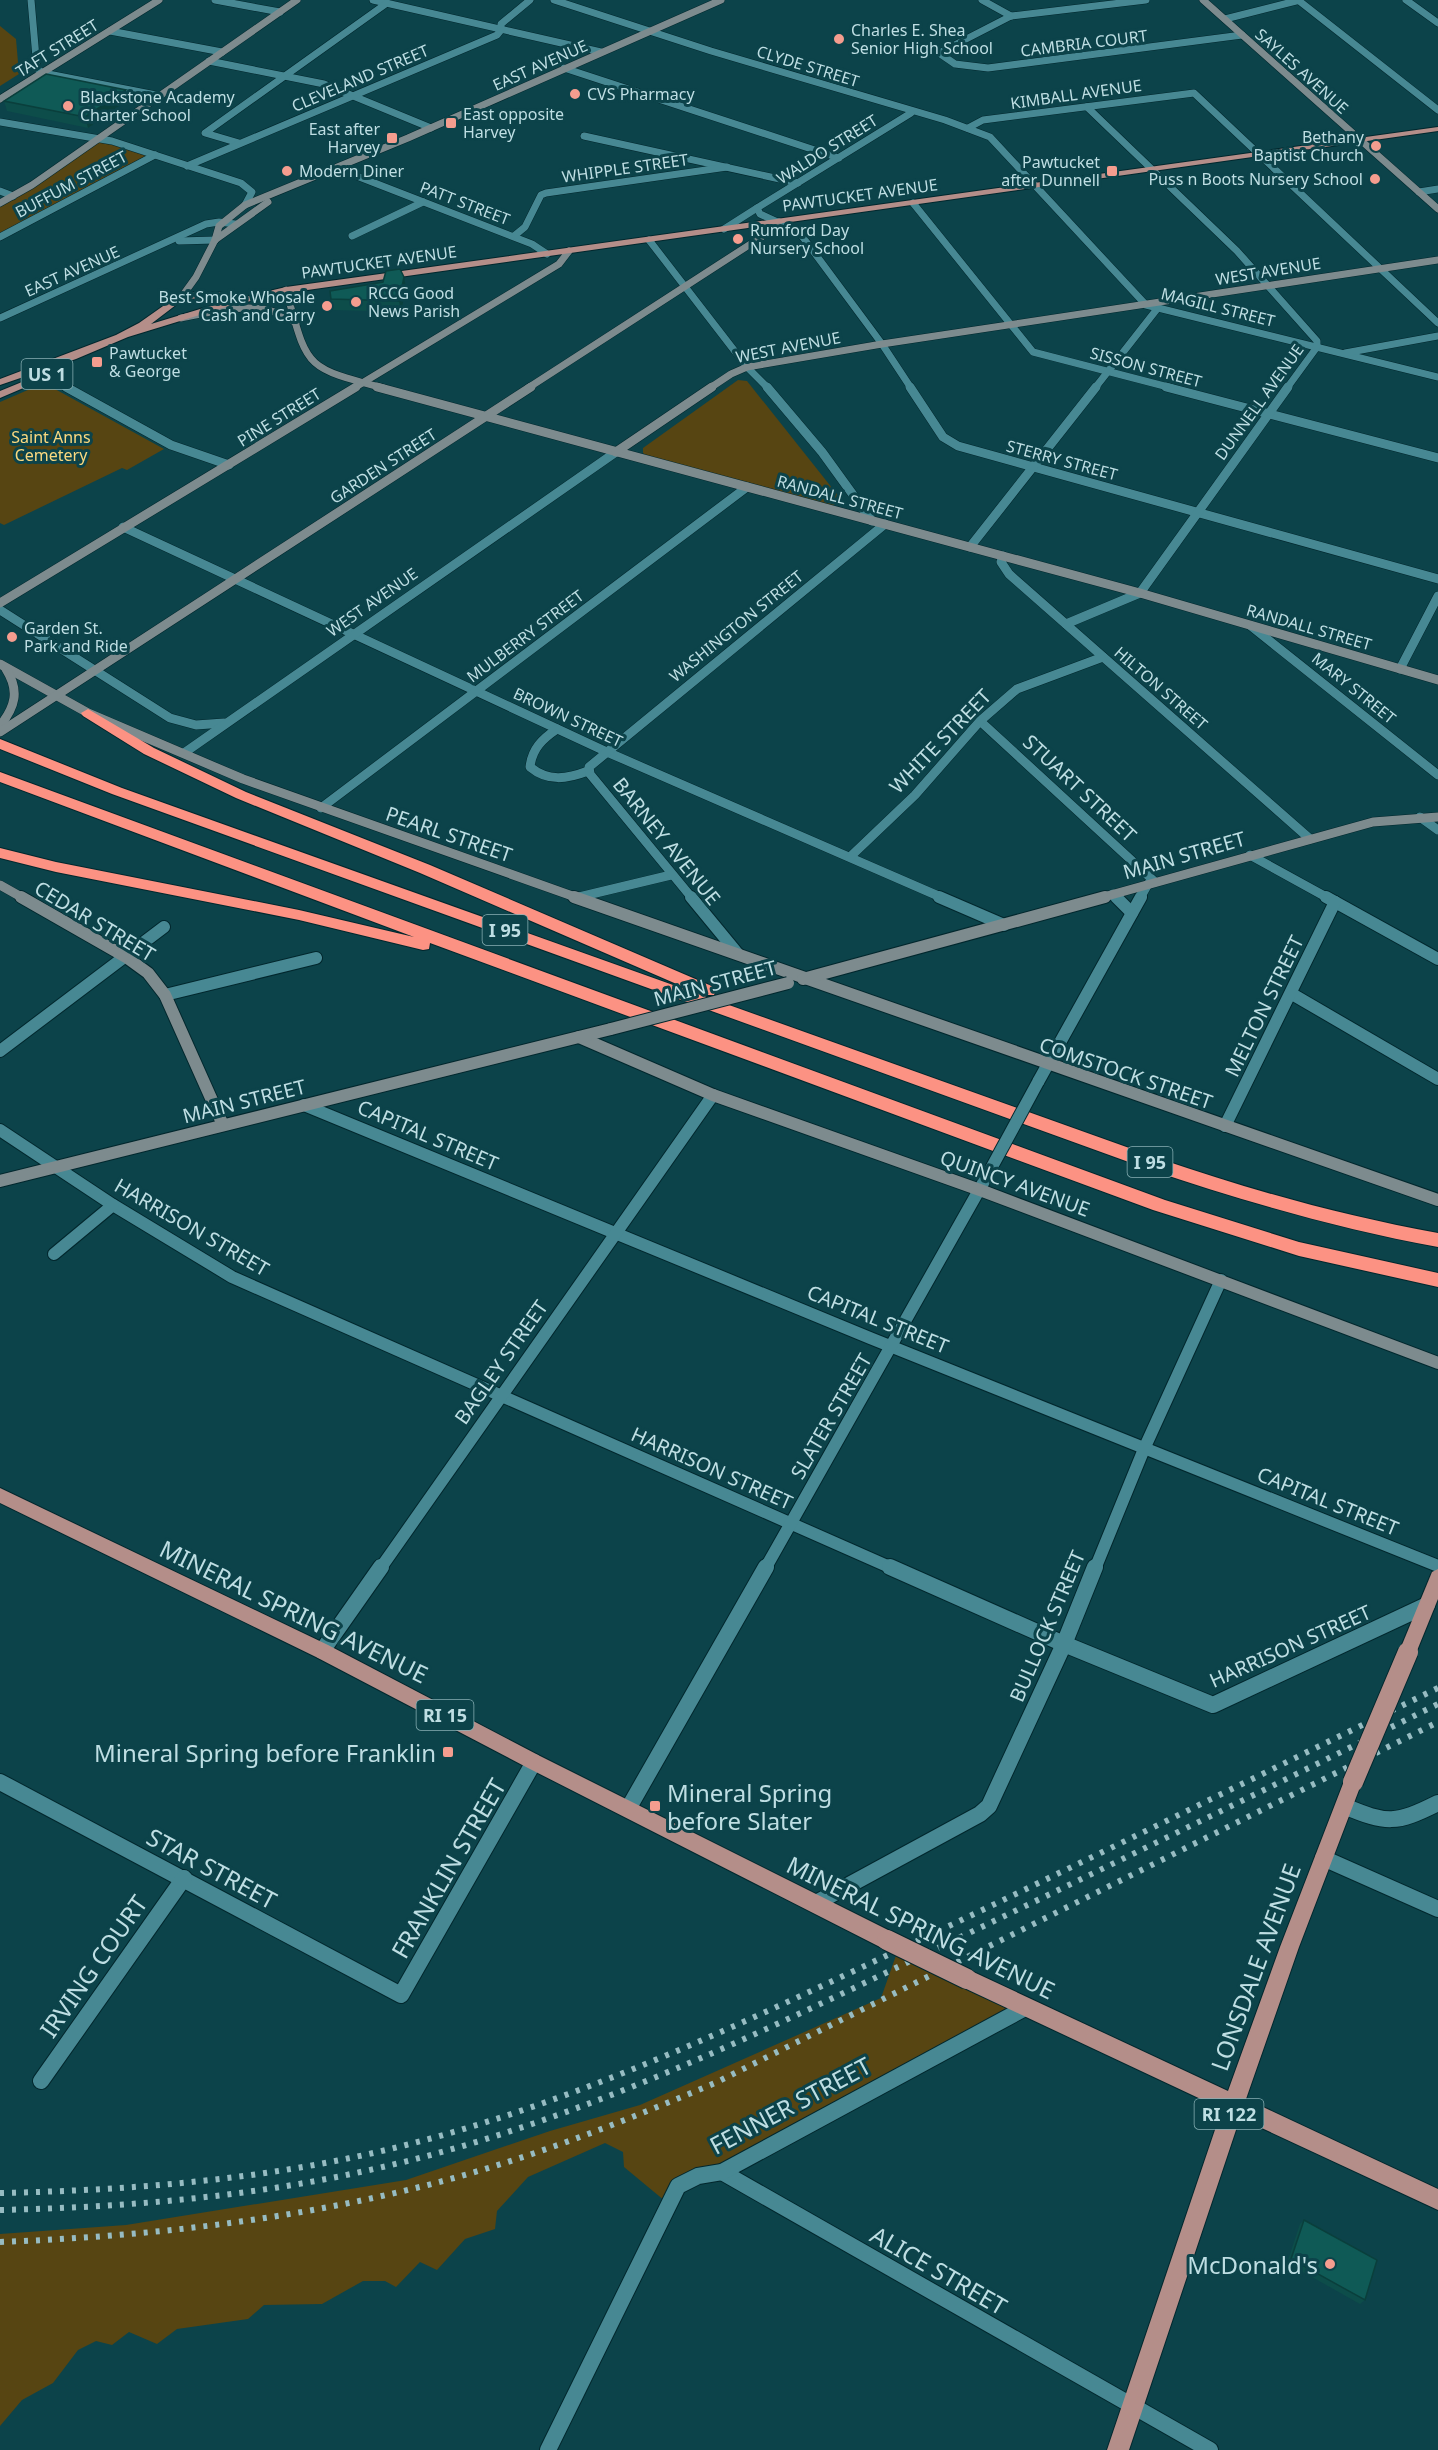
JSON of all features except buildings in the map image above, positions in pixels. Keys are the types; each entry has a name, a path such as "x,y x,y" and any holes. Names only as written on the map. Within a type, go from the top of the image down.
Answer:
{"highway":[{"path":"88,713 149,751 241,795 433,873 869,1061"},
{"name":"I 95","path":"0,744 117,791 1218,1186 1334,1218 1438,1240"},
{"name":"I 95","path":"0,777 512,968 1193,1217 1317,1254 1438,1280"},
{"path":"0,853 56,867 299,915 512,968"}],"main road":[{"name":"TAFT STREET","path":"0,99 159,0"},
{"path":"0,203 99,139 297,0"},
{"name":"EAST AVENUE","path":"223,222 245,205 294,183 431,128 718,0"},
{"name":"SAYLES AVENUE","path":"1203,0 1438,209"},
{"name":"PAWTUCKET AVENUE","path":"183,295 205,297 286,290 1438,129"},
{"name":"EAST AVENUE","path":"215,240 256,209 336,168"},
{"path":"245,205 256,209"},
{"path":"183,295 193,283 223,222"},
{"name":"GARDEN STREET","path":"0,732 487,417 766,234 779,222"},
{"name":"PINE STREET","path":"0,603 560,264 569,251"},
{"name":"WEST AVENUE","path":"616,452 731,374 747,367 882,344 1438,260"},
{"name":"PAWTUCKET AVENUE","path":"128,334 286,290"},
{"name":"RANDALL STREET","path":"286,290 303,351 314,365 333,375 1140,593 1438,680"},
{"name":"US 1","path":"0,395 128,334 158,316 183,295"},
{"path":"174,320 262,307 278,310 296,322"},
{"name":"US 1","path":"0,382 92,350"},
{"path":"0,726 16,702 15,682 1,664"},
{"name":"PEARL STREET","path":"1,664 88,713 321,808 579,897 803,979"},
{"name":"MAIN STREET","path":"0,1181 788,983 1381,820 1438,817"},
{"name":"CEDAR STREET","path":"0,885 126,957 148,973 165,995 223,1125"},
{"name":"COMSTOCK STREET","path":"803,979 1438,1200"},
{"name":"QUINCY AVENUE","path":"579,1036 713,1095 980,1190 1438,1363"},
{"name":"MINERAL SPRING AVENUE","path":"0,1495 322,1651 534,1762 1025,2008 1438,2200"},
{"name":"LONSDALE AVENUE","path":"1118,2450 1233,2103 1323,1858 1438,1577"}],"street":[{"path":"32,0 36,66 43,73 160,96"},
{"path":"215,0 280,12"},
{"path":"373,0 601,52"},
{"path":"403,7 413,0"},
{"name":"CLEVELAND STREET","path":"187,166 491,38 501,30 501,24 530,0"},
{"name":"CLYDE STREET","path":"554,0 645,32 968,128 990,137 1146,305"},
{"name":"CAMBRIA COURT","path":"982,0 1011,16"},
{"path":"1011,16 1146,0"},
{"path":"1225,20 1299,0 1438,110"},
{"path":"1406,0 1438,23"},
{"path":"239,143 205,133 387,3"},
{"name":"CAMBRIA COURT","path":"1011,16 939,54 951,62 988,68 1242,35"},
{"path":"110,31 222,52"},
{"path":"209,61 324,84 431,128"},
{"path":"564,69 839,158"},
{"name":"KIMBALL AVENUE","path":"968,128 983,120 1194,93 1257,155"},
{"name":"DUNNELL AVENUE","path":"1087,107 1237,251 1317,341 1317,347 1140,593"},
{"name":"WALDO STREET","path":"724,229 912,112"},
{"path":"0,122 99,139 245,185 252,192 245,205"},
{"path":"584,136 798,183"},
{"name":"BUFFUM STREET","path":"0,237 154,155"},
{"path":"1257,155 1438,323"},
{"name":"WHIPPLE STREET","path":"514,237 525,227 541,195 546,193 727,167"},
{"name":"PATT STREET","path":"336,168 532,244 548,254"},
{"path":"1419,192 1438,189"},
{"path":"0,191 13,196"},
{"path":"352,236 423,202"},
{"name":"SISSON STREET","path":"913,203 1033,352 1438,458"},
{"path":"757,208 760,214 779,222"},
{"name":"EAST AVENUE","path":"0,318 206,224 223,222 235,224"},
{"name":"STERRY STREET","path":"779,222 799,232 882,344 943,437 958,446 1438,579"},
{"name":"EAST AVENUE","path":"155,249 185,240 215,240"},
{"path":"649,240 747,367 775,395 822,452 872,521"},
{"name":"MAGILL STREET","path":"1146,305 1341,353"},
{"path":"970,547 1157,309"},
{"path":"1341,353 1438,336"},
{"path":"1341,353 1438,377"},
{"path":"45,375 171,445 229,465"},
{"name":"WEST AVENUE","path":"184,753 616,452"},
{"name":"MULBERRY STREET","path":"321,808 747,487"},
{"name":"WASHINGTON STREET","path":"607,752 885,525"},
{"name":"BROWN STREET","path":"123,527 556,729 1004,925"},
{"name":"HILTON STREET","path":"1003,556 1002,567 1310,839"},
{"path":"1066,624 1140,593"},
{"path":"1400,669 1438,596"},
{"path":"0,610 94,671 183,724 226,723"},
{"name":"MARY STREET","path":"1251,626 1438,775"},
{"name":"WHITE STREET","path":"850,857 915,795 981,721 1017,689 1103,657"},
{"name":"STUART STREET","path":"981,721 1151,883"},
{"path":"556,729 540,741 531,757 530,767 546,777 564,778 588,771"},
{"name":"BARNEY AVENUE","path":"607,752 589,767 588,771 738,954"},
{"path":"1420,817 1438,830"},
{"path":"1250,855 1438,959"},
{"path":"579,897 671,874"},
{"name":"SLATER STREET","path":"628,1809 893,1346 1132,913 1151,883"},
{"path":"1113,894 1132,913"},
{"name":"MELTON STREET","path":"1225,1126 1335,902"},
{"path":"0,1051 164,927"},
{"path":"165,995 316,958"},
{"path":"1292,993 1438,1079"},
{"name":"BAGLEY STREET","path":"322,1651 713,1095"},
{"name":"CAPITAL STREET","path":"304,1105 614,1234 1438,1566"},
{"name":"HARRISON STREET","path":"0,1130 113,1204 232,1277 1064,1644 1213,1705 1428,1605"},
{"path":"54,1254 113,1204"},
{"name":"BULLOCK STREET","path":"816,1903 980,1814 989,1806 1064,1644 1144,1449 1221,1280"},
{"name":"FRANKLIN STREET","path":"401,1995 534,1762"},
{"name":"STAR STREET","path":"0,1782 401,1995"},
{"path":"1344,1806 1369,1817 1387,1821 1406,1820 1438,1803"},
{"path":"1323,1858 1438,1909"},
{"name":"IRVING COURT","path":"41,2081 184,1878"},
{"name":"FENNER STREET","path":"548,2450 678,2186 698,2176 722,2172 1025,2008"},
{"name":"ALICE STREET","path":"722,2172 1038,2356 1210,2450"}],"green space":[{"path":"0,26 16,39 19,74 0,86"},
{"path":"100,137 154,154 0,235 0,202"},
{"path":"738,380 747,381 840,498 839,503 832,506 648,457 643,453 643,448"},
{"name":"Saint Anns Cemetery","path":"44,383 164,449 127,470 122,468 4,525 0,523 0,402"},
{"path":"900,1944 1024,2004 665,2201 624,2167 623,2152 605,2143 528,2177 497,2211 495,2229 465,2239 437,2270 420,2262 396,2287 385,2281 363,2281 322,2304 264,2305 248,2319 177,2329 157,2344 129,2332 112,2345 96,2341 78,2350 53,2383 22,2400 0,2426 0,2234 126,2225 406,2180 550,2131 640,2105 881,1998"}],"railway":[{"path":"0,2193 103,2189 205,2181 306,2166 406,2145 536,2106 662,2057 786,2002 1042,1882 1438,1688"},
{"path":"0,2210 148,2203 294,2185 391,2165 460,2147 529,2125 663,2074 794,2016 1438,1704"},
{"path":"0,2242 172,2230 285,2215 454,2178 554,2146 715,2083 1438,1722"}],"place":[{"name":"Charles E. Shea Senior High School","path":"839,39"},
{"name":"CVS Pharmacy","path":"575,94"},
{"name":"Blackstone Academy Charter School","path":"68,106"},
{"name":"East opposite Harvey","path":"451,123"},
{"name":"East after Harvey","path":"392,138"},
{"name":"Bethany Baptist Church","path":"1376,146"},
{"name":"Modern Diner","path":"287,171"},
{"name":"Pawtucket after Dunnell","path":"1112,171"},
{"name":"Puss n Boots Nursery School","path":"1375,179"},
{"name":"Rumford Day Nursery School","path":"738,239"},
{"name":"RCCG Good News Parish","path":"356,302"},
{"name":"Best Smoke Whosale Cash and Carry","path":"327,306"},
{"name":"Pawtucket & George","path":"97,362"},
{"name":"Garden St. Park and Ride","path":"12,637"},
{"name":"Mineral Spring before Franklin","path":"448,1752"},
{"name":"Mineral Spring before Slater","path":"655,1806"},
{"name":"McDonald's","path":"1330,2264"}]}
